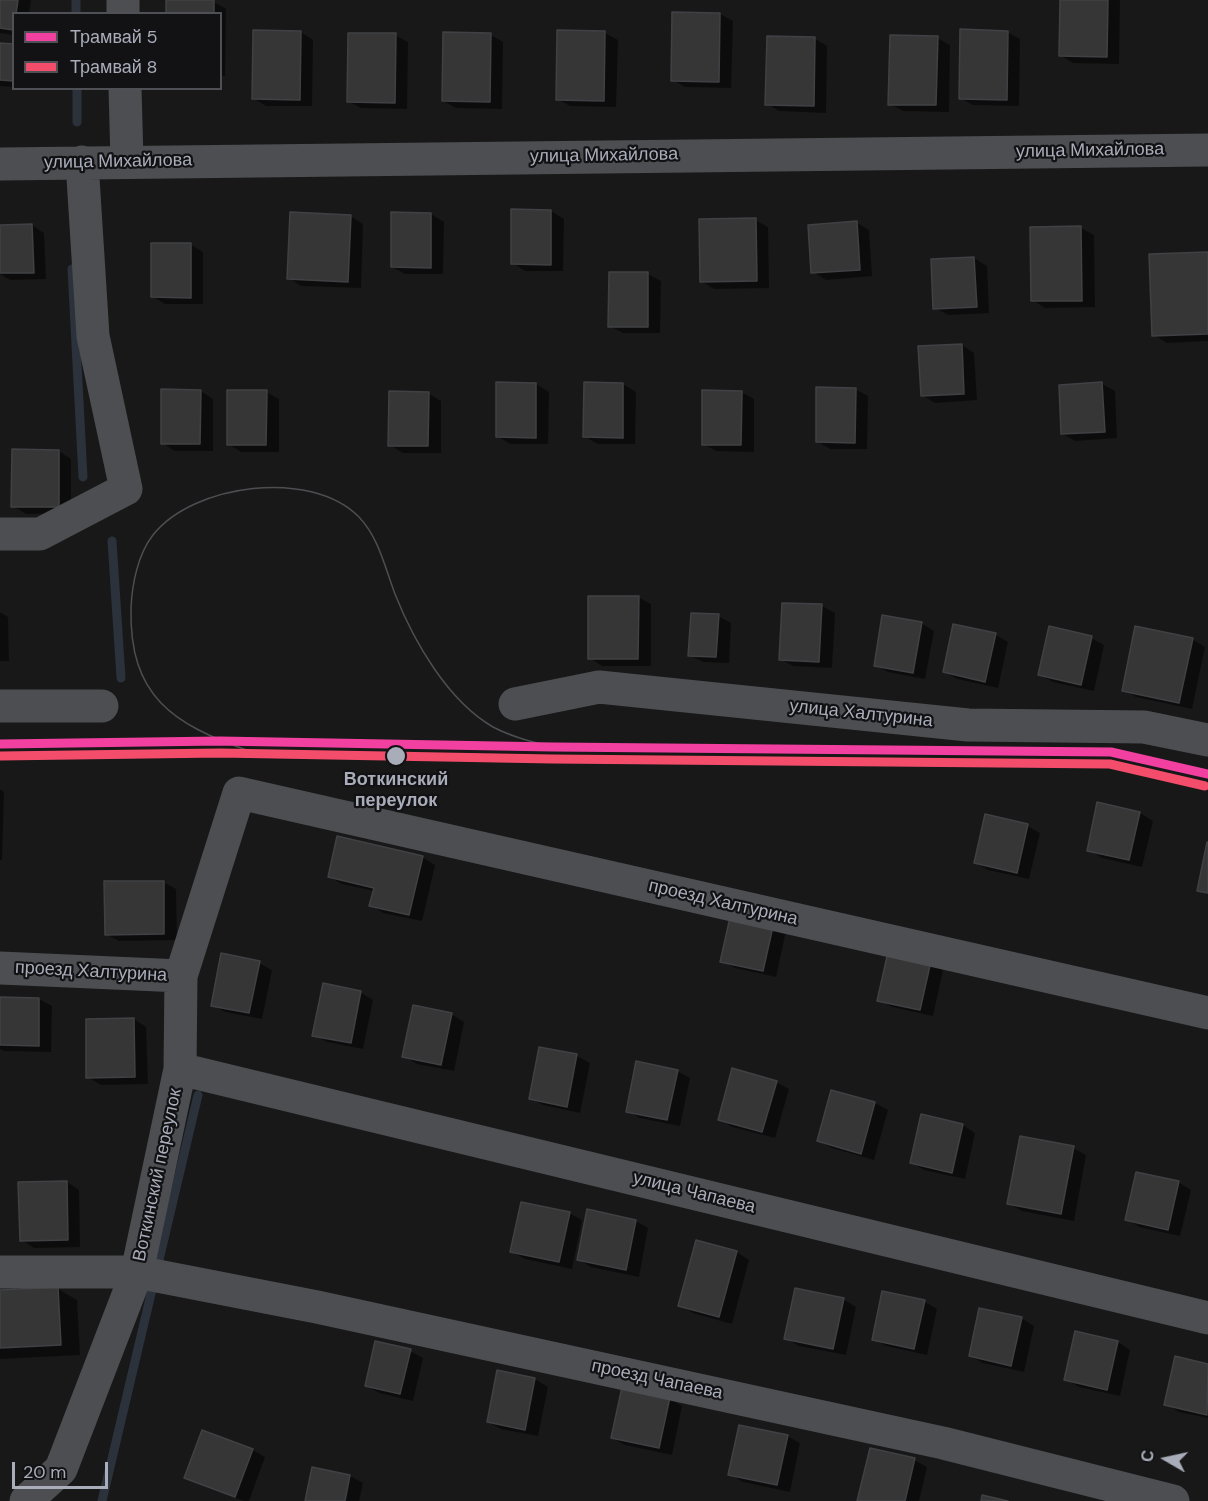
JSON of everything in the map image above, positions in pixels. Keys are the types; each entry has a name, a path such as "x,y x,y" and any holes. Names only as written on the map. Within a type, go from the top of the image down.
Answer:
{"street":[{"path":"125,90 127,161"},
{"name":"улица Михайлова","path":"0,164 1208,150"},
{"path":"0,534 40,534 126,489 93,336 82,162"},
{"name":"улица Халтурина","path":"514,704 599,687 968,725 1144,727 1208,740"},
{"path":"0,706 102,706"},
{"name":"Воткинский переулок","path":"26,1501 61,1469 137,1272 180,1069 181,976 239,793"},
{"name":"проезд Халтурина","path":"239,793 1208,1012"},
{"name":"проезд Халтурина","path":"0,968 181,976"},
{"name":"улица Чапаева","path":"180,1069 1208,1317"},
{"path":"0,1272 137,1272"},
{"name":"проезд Чапаева","path":"137,1272 329,1310 943,1443 1173,1501"}],"building":[{"path":"0,0 18,0 16,12 12,12 12,30 0,28"},
{"path":"166,0 214,0 214,12 166,12"},
{"path":"1060,0 1108,0 1107,57 1059,56"},
{"path":"672,12 720,13 719,82 671,81"},
{"path":"960,29 1008,31 1007,100 959,99"},
{"path":"253,30 301,31 300,100 252,99"},
{"path":"557,30 605,31 604,101 556,100"},
{"path":"443,32 491,33 490,102 442,101"},
{"path":"348,33 396,33 395,103 347,102"},
{"path":"890,35 938,36 936,105 888,105"},
{"path":"767,36 815,37 814,106 765,105"},
{"path":"0,43 12,44 12,81 0,80"},
{"path":"511,209 551,210 551,265 511,264"},
{"path":"290,212 351,215 348,282 287,279"},
{"path":"391,212 431,213 431,268 391,267"},
{"path":"756,218 757,281 700,282 699,219"},
{"path":"857,221 860,270 811,273 808,225"},
{"path":"32,224 34,273 0,273 0,225"},
{"path":"1081,226 1082,301 1031,301 1030,227"},
{"path":"151,243 191,243 191,298 151,297"},
{"path":"1208,252 1208,334 1152,336 1149,254"},
{"path":"974,257 977,307 933,309 931,259"},
{"path":"609,272 648,272 648,327 608,327"},
{"path":"962,344 964,394 921,396 918,346"},
{"path":"496,382 536,383 536,438 496,437"},
{"path":"584,382 623,383 623,438 583,437"},
{"path":"1102,382 1105,432 1061,434 1059,385"},
{"path":"816,387 856,388 855,443 816,442"},
{"path":"161,389 201,390 200,444 161,444"},
{"path":"227,390 267,390 266,445 227,445"},
{"path":"702,390 742,391 741,445 702,445"},
{"path":"389,391 429,392 428,446 388,446"},
{"path":"12,449 59,450 59,507 11,507"},
{"path":"588,596 639,596 638,659 588,659"},
{"path":"782,603 822,604 819,662 779,660"},
{"path":"691,613 719,614 716,657 688,656"},
{"path":"882,615 922,622 913,673 874,666"},
{"path":"953,624 996,633 985,682 943,672"},
{"path":"1049,626 1092,636 1081,685 1038,675"},
{"path":"1135,626 1193,638 1179,703 1122,691"},
{"path":"1097,802 1140,812 1129,860 1087,851"},
{"path":"985,814 1028,824 1017,873 974,863"},
{"path":"337,836 423,856 409,915 369,906 374,888 328,877"},
{"path":"1208,842 1208,893 1197,891"},
{"path":"104,881 164,881 164,934 105,935"},
{"path":"731,913 774,922 763,971 720,962"},
{"path":"888,952 931,961 920,1010 877,1001"},
{"path":"221,953 260,961 249,1013 211,1006"},
{"path":"323,983 361,991 351,1043 312,1036"},
{"path":"0,997 39,998 39,1046 0,1045"},
{"path":"413,1005 452,1013 441,1065 402,1057"},
{"path":"134,1018 135,1077 86,1078 86,1019"},
{"path":"539,1047 577,1054 567,1107 529,1099"},
{"path":"636,1061 678,1070 667,1120 626,1112"},
{"path":"732,1068 777,1081 762,1132 718,1120"},
{"path":"831,1090 875,1102 861,1154 817,1141"},
{"path":"921,1114 963,1124 952,1173 910,1163"},
{"path":"1020,1136 1074,1146 1061,1214 1007,1204"},
{"path":"1136,1172 1179,1181 1168,1230 1125,1220"},
{"path":"67,1181 68,1240 20,1241 18,1182"},
{"path":"521,1202 570,1212 559,1262 510,1252"},
{"path":"587,1209 636,1220 626,1270 577,1260"},
{"path":"696,1240 737,1251 719,1317 678,1306"},
{"path":"58,1287 61,1345 0,1348 0,1290"},
{"path":"795,1288 844,1298 833,1349 784,1339"},
{"path":"882,1291 925,1300 914,1349 872,1340"},
{"path":"979,1308 1022,1317 1011,1366 969,1356"},
{"path":"1075,1331 1118,1341 1107,1390 1064,1380"},
{"path":"375,1341 411,1349 400,1394 365,1386"},
{"path":"1175,1356 1208,1364 1207,1415 1164,1405"},
{"path":"497,1370 535,1378 525,1430 487,1422"},
{"path":"622,1387 670,1397 659,1448 611,1438"},
{"path":"739,1425 788,1435 777,1485 728,1475"},
{"path":"202,1430 253,1449 235,1497 184,1478"},
{"path":"870,1448 915,1458 905,1501 857,1501"},
{"path":"312,1467 350,1475 345,1501 305,1501"},
{"path":"982,1495 1008,1501 981,1501"}],"waterway":[{"path":"76,0 76,12"},
{"path":"77,90 77,122"},
{"path":"72,269 83,477"},
{"path":"112,541 121,678"},
{"path":"102,1501 198,1095"}],"tram line":[{"path":"249,751 198,730 161,703 147,685 138,664 132,639 131,608 140,560 153,535 171,518 195,504 223,494 253,488 283,488 312,492 338,502 359,517 377,544 395,594 412,631 434,669 447,686 461,702 493,727 553,747"},
{"name":"5","path":"0,744 220,741 553,747 1111,752 1208,774"},
{"name":"8","path":"0,756 220,753 553,759 1110,764 1205,786"}],"place":[{"name":"Воткинский переулок","path":"396,756"}]}
